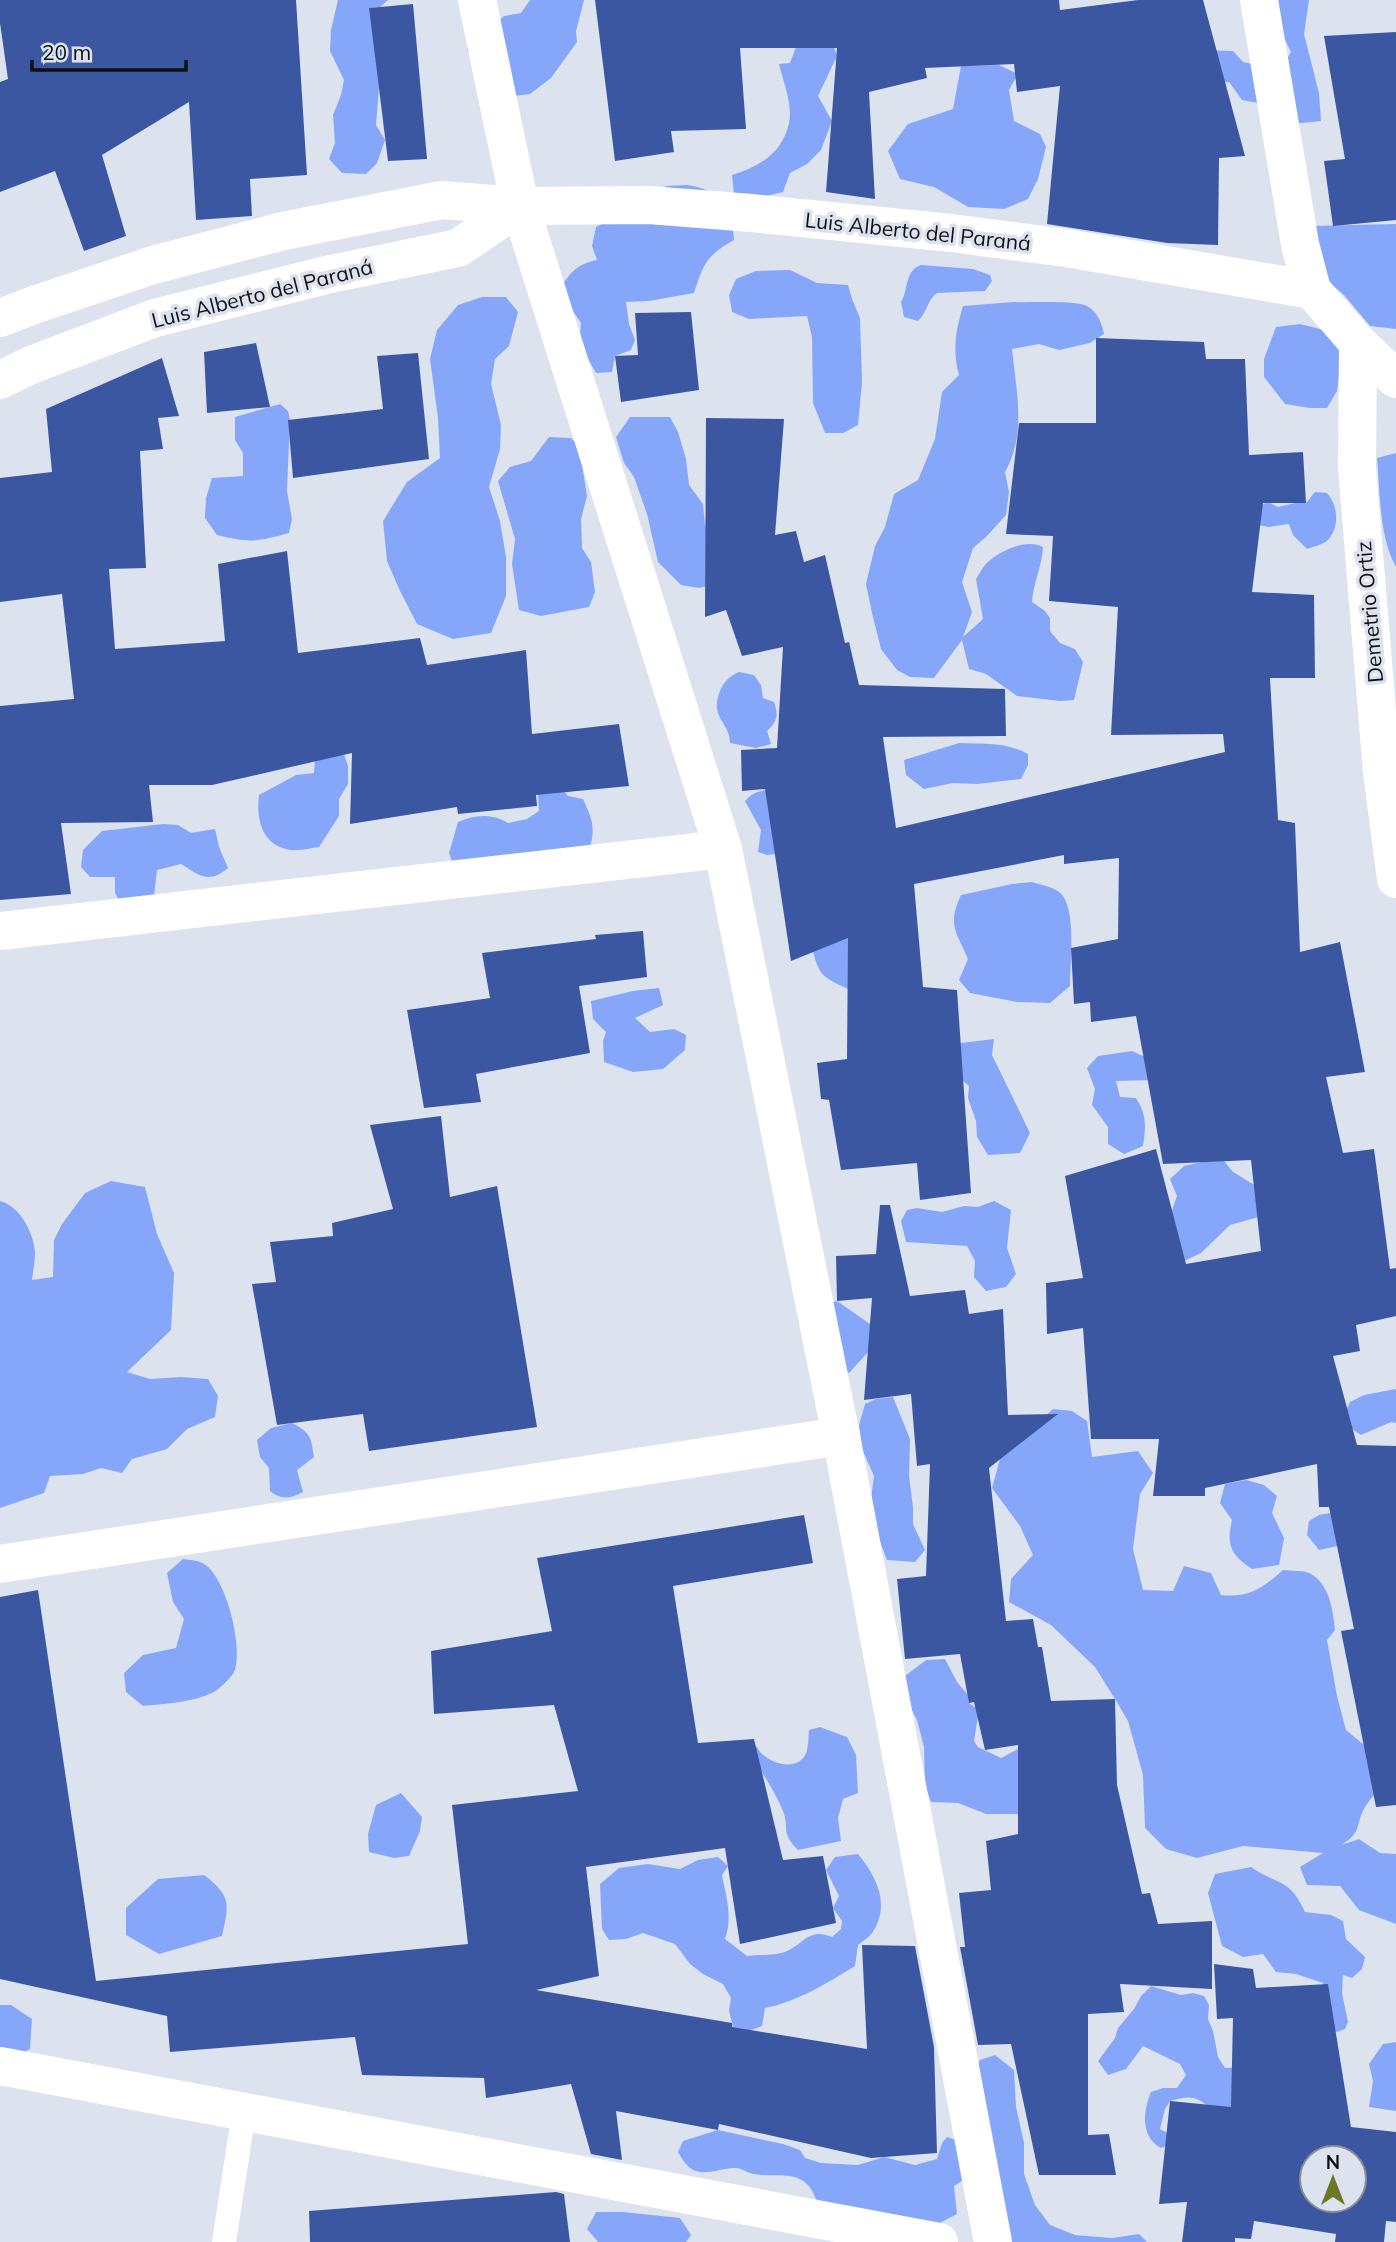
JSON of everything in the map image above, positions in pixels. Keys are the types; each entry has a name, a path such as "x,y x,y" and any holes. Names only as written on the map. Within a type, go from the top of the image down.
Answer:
{"street":[{"path":"477,0 520,206 723,849 841,1436 993,2242"},
{"path":"1259,0 1300,244 1312,290 1359,343 1396,379"},
{"name":"Luis Alberto del Paraná","path":"4,317 153,265 284,231 442,200 520,206 649,205 951,233 1093,252 1312,290"},
{"name":"Luis Alberto del Paraná","path":"16,372 155,318 326,275 458,248 520,206"},
{"path":"4,317 16,372"},
{"name":"Demetrio Ortiz","path":"1359,343 1357,468 1382,772 1396,879"},
{"path":"0,931 723,849"},
{"path":"0,1564 841,1436"},
{"path":"0,2066 939,2242"}],"lane":[{"path":"224,2242 244,2112"}],"shaded area":[{"path":"338,0 388,0 380,7 370,8 379,87 376,125 385,140 377,163 366,174 342,173 329,159 335,143 333,115 344,80 330,51 331,30"},
{"path":"530,0 584,0 576,31 577,42 551,78 530,94 506,97 486,81 467,50 504,16 521,13"},
{"path":"1269,0 1309,0 1304,34 1319,93 1321,121 1283,125 1263,104 1242,100 1229,82 1204,83 1168,49 1233,51 1243,62 1263,66 1270,89 1291,52 1267,4"},
{"path":"828,29 837,56 818,96 832,121 821,150 807,164 790,173 783,192 758,198 734,194 732,175 768,157 786,134 790,109 779,64 790,63 800,36"},
{"path":"999,65 1018,74 1009,90 1014,121 1040,134 1046,147 1038,179 1028,199 1004,209 968,207 934,187 900,179 888,151 908,124 953,109 961,66"},
{"path":"687,185 708,191 722,202 731,218 734,240 707,261 694,293 626,302 629,324 635,340 631,350 615,356 612,372 596,373 583,350 581,323 559,291 574,270 597,260 592,246 596,227 609,220 648,214 666,186"},
{"path":"1396,224 1396,329 1370,326 1344,295 1320,275 1311,226"},
{"path":"921,265 973,269 990,275 992,281 985,291 937,293 918,321 904,317 901,302 909,276"},
{"path":"790,270 817,283 848,285 860,318 862,382 858,425 843,433 825,433 813,403 812,337 807,316 749,319 732,312 729,295 736,279 756,271"},
{"path":"482,297 506,297 518,312 509,346 495,359 491,384 501,425 500,449 489,487 500,521 506,557 506,596 491,633 453,639 417,624 387,561 383,521 407,482 440,458 430,359 437,330 458,305"},
{"path":"1062,302 1087,306 1094,311 1104,334 1090,343 1059,350 1039,344 1012,349 1018,427 1012,457 1005,472 1009,492 1006,515 973,548 962,582 972,612 963,637 983,619 976,579 985,565 1013,547 1029,544 1043,547 1032,602 1050,618 1050,631 1060,643 1075,649 1083,662 1074,700 1017,696 986,674 969,669 962,640 934,678 910,677 897,670 881,649 866,584 875,546 885,527 894,494 918,480 935,439 942,392 959,375 956,340 963,306"},
{"path":"1300,324 1328,331 1342,354 1337,391 1327,408 1285,404 1264,377 1264,359 1276,327"},
{"path":"280,404 288,411 290,420 287,491 292,519 289,533 253,540 217,535 205,518 206,498 212,478 243,476 243,453 235,440 235,417"},
{"path":"630,417 670,417 678,432 686,459 689,485 703,504 705,525 720,545 716,584 699,588 681,585 658,562 647,514 634,477 624,463 616,437"},
{"path":"549,437 571,438 579,446 587,496 581,519 582,548 591,562 595,592 589,607 541,616 519,610 512,564 515,539 498,481 510,467 531,461"},
{"path":"1396,453 1396,567 1383,528 1377,458"},
{"path":"1315,492 1327,493 1335,510 1336,523 1332,535 1324,543 1307,549 1293,535 1289,524 1269,527 1252,524 1252,510 1268,502 1278,507 1306,503"},
{"path":"739,672 754,675 761,685 763,698 774,702 776,718 767,731 771,744 756,748 730,743 727,730 718,714 717,700 725,682"},
{"path":"959,743 1012,747 1028,754 1028,765 1021,779 977,784 953,783 924,789 906,775 904,760"},
{"path":"344,754 348,766 348,784 339,799 339,816 319,847 291,850 273,843 260,822 259,795 296,775 314,773 315,759"},
{"path":"561,787 568,796 583,799 590,814 593,833 587,856 454,868 449,853 458,822 483,816 508,823 527,819 539,811 538,794"},
{"path":"779,789 792,852 767,855 758,852 761,830 745,801 764,790"},
{"path":"163,824 178,825 191,833 215,829 228,868 210,877 199,875 181,864 157,870 153,905 122,905 115,893 115,877 90,877 81,867 83,850 102,831"},
{"path":"1032,882 1057,890 1067,904 1071,926 1070,986 1050,1003 1017,1002 970,993 959,980 968,959 954,921 961,895"},
{"path":"858,928 848,989 822,974 812,946"},
{"path":"659,988 663,1005 635,1018 650,1032 674,1029 686,1035 685,1050 663,1069 633,1072 604,1062 603,1041 606,1032 593,1019 591,1001"},
{"path":"994,1039 992,1055 1030,1133 1020,1153 988,1155 977,1137 976,1121 968,1098 969,1086 956,1075 953,1044"},
{"path":"1166,1049 1156,1080 1116,1081 1120,1097 1136,1098 1145,1121 1143,1146 1124,1154 1108,1144 1108,1127 1092,1105 1095,1089 1087,1068 1098,1056 1132,1051 1143,1056"},
{"path":"1224,1161 1233,1172 1261,1189 1262,1216 1230,1225 1201,1253 1174,1266 1172,1210 1177,1196 1170,1179 1184,1166"},
{"path":"111,1181 145,1187 157,1234 174,1273 171,1330 127,1372 150,1379 208,1379 218,1396 215,1417 187,1429 167,1449 132,1459 122,1473 101,1468 83,1474 50,1476 44,1493 0,1508 0,1201 14,1208 29,1229 35,1253 32,1280 53,1277 54,1240 62,1224 85,1193"},
{"path":"994,1201 1011,1210 1007,1248 1016,1274 1006,1287 986,1291 974,1277 975,1261 967,1246 906,1242 901,1221 907,1210 917,1208 942,1212 964,1206 978,1207"},
{"path":"837,1301 870,1324 870,1350 849,1373 819,1363 815,1307"},
{"path":"1396,1389 1396,1423 1391,1422 1361,1435 1349,1427 1345,1413 1350,1402 1364,1395"},
{"path":"893,1397 910,1439 909,1476 913,1524 925,1550 915,1562 887,1560 869,1513 874,1476 862,1449 859,1425 865,1404 876,1399"},
{"path":"1053,1409 1072,1411 1087,1421 1092,1457 1138,1451 1153,1473 1140,1494 1133,1549 1143,1590 1173,1591 1184,1566 1211,1573 1221,1595 1248,1593 1269,1582 1283,1570 1308,1573 1322,1585 1333,1615 1335,1630 1327,1640 1346,1730 1375,1754 1380,1788 1365,1807 1356,1832 1341,1845 1359,1839 1380,1853 1396,1854 1396,1924 1359,1910 1340,1886 1307,1885 1300,1867 1323,1853 1243,1846 1197,1858 1166,1849 1145,1828 1143,1775 1128,1721 1115,1699 1095,1667 1051,1625 1009,1602 1011,1579 1033,1555 1020,1526 992,1488 1000,1459"},
{"path":"292,1423 309,1436 314,1457 297,1470 303,1492 282,1497 270,1491 269,1468 260,1457 257,1440 271,1428"},
{"path":"1246,1480 1264,1485 1277,1496 1272,1513 1284,1538 1279,1565 1252,1569 1239,1559 1232,1549 1232,1520 1220,1503 1225,1484"},
{"path":"1336,1512 1342,1545 1319,1550 1307,1535 1309,1521 1319,1515"},
{"path":"183,1559 197,1561 212,1571 226,1597 237,1645 235,1670 210,1694 181,1702 143,1706 126,1692 124,1673 143,1655 176,1648 184,1619 173,1602 167,1573"},
{"path":"945,1659 957,1682 968,1695 969,1703 979,1710 974,1741 978,1747 1001,1758 1018,1749 1040,1747 1039,1808 1018,1814 986,1814 958,1803 931,1802 925,1785 924,1747 917,1720 910,1707 905,1676 926,1660"},
{"path":"820,1727 847,1737 856,1755 858,1793 843,1799 838,1818 841,1841 798,1850 787,1835 785,1817 779,1802 744,1744 757,1747 772,1761 793,1764 806,1754 809,1730"},
{"path":"401,1793 422,1817 420,1831 409,1856 394,1858 369,1852 368,1834 376,1805"},
{"path":"858,1854 879,1890 881,1910 873,1932 858,1945 855,1966 800,1997 765,2008 762,2026 751,2030 743,2041 736,2038 729,2011 731,1998 723,1984 690,1964 675,1944 643,1933 626,1939 609,1940 602,1929 600,1884 619,1868 648,1864 680,1869 698,1860 718,1857 728,1866 722,1875 729,1914 725,1939 747,1956 781,1953 810,1936 823,1934 832,1937 841,1929 842,1921 833,1908 839,1896 826,1870 835,1857"},
{"path":"1251,1867 1288,1887 1305,1912 1331,1915 1343,1921 1346,1939 1365,1957 1362,1969 1352,1978 1343,1975 1342,1993 1348,2022 1345,2029 1337,2032 1325,2027 1323,1983 1296,1974 1276,1972 1263,1954 1243,1957 1222,1946 1208,1893 1215,1874"},
{"path":"204,1875 224,1895 227,1909 222,1936 159,1954 126,1935 126,1908 158,1879"},
{"path":"1151,1986 1181,1995 1193,1993 1204,1996 1209,2005 1208,2019 1218,2057 1225,2068 1241,2067 1239,2106 1211,2109 1192,2098 1170,2101 1160,2129 1171,2135 1169,2145 1161,2148 1149,2137 1146,2130 1146,2107 1151,2092 1163,2088 1177,2088 1186,2075 1180,2064 1143,2046 1126,2069 1108,2075 1098,2061 1115,2038 1118,2028"},
{"path":"0,2005 11,2005 32,2019 30,2049 0,2064"},
{"path":"1396,2042 1396,2111 1369,2107 1373,2081 1369,2064 1383,2044"},
{"path":"995,2055 1014,2070 1016,2107 1024,2143 1024,2174 1035,2205 1050,2225 1075,2235 1112,2238 1139,2234 1147,2242 1003,2242 969,2080 980,2060"},
{"path":"718,2130 783,2144 800,2150 805,2158 821,2163 858,2165 884,2157 915,2165 937,2159 947,2137 962,2142 965,2179 954,2186 957,2214 934,2226 817,2202 806,2183 792,2176 754,2174 737,2168 705,2172 690,2168 678,2152 683,2141"},
{"path":"596,2212 680,2218 691,2235 686,2242 598,2242 587,2229"}],"building":[{"path":"0,0 296,0 307,175 250,179 252,216 196,220 189,102 102,155 126,236 84,251 55,171 0,192 0,82 8,79 0,23"},
{"path":"595,0 1059,0 1060,10 1138,0 1203,0 1245,156 1219,158 1218,245 1167,243 1047,224 1060,86 1017,92 1014,64 925,68 927,78 869,92 875,199 826,192 837,48 740,48 746,129 671,131 674,152 615,161"},
{"path":"413,4 427,159 388,161 369,8"},
{"path":"1396,32 1396,220 1333,226 1324,161 1345,159 1324,36"},
{"path":"691,312 699,390 621,402 615,356 638,355 635,313"},
{"path":"1096,338 1204,342 1206,359 1245,359 1249,455 1303,452 1306,503 1263,503 1252,592 1314,595 1315,678 1270,678 1278,820 1295,823 1300,952 1340,942 1365,1072 1326,1077 1343,1153 1374,1149 1390,1269 1396,1268 1396,1316 1356,1325 1360,1351 1333,1356 1357,1445 1396,1446 1396,1805 1376,1807 1341,1631 1354,1629 1329,1507 1319,1507 1317,1464 1205,1488 1205,1496 1153,1496 1159,1439 1091,1439 1083,1328 1047,1334 1046,1283 1083,1278 1065,1176 1156,1149 1186,1264 1261,1251 1251,1160 1163,1164 1136,1016 1091,1022 1090,1002 1074,1004 1071,948 1118,939 1119,858 1064,864 1064,855 914,884 923,987 957,990 971,1193 920,1200 917,1163 841,1170 829,1100 821,1099 817,1063 847,1059 848,938 791,961 765,789 742,791 741,750 777,748 783,647 742,656 726,610 705,617 706,418 784,419 775,535 796,531 804,562 825,555 845,643 849,642 859,685 1005,689 1006,736 883,737 896,828 1225,752 1223,734 1111,735 1118,607 1049,601 1053,536 1006,534 1019,423 1096,423"},
{"path":"256,343 270,407 207,413 204,352"},
{"path":"418,353 429,459 293,478 288,420 383,409 377,356"},
{"path":"162,358 179,416 158,418 163,449 140,451 146,568 109,569 115,649 225,641 218,564 287,551 298,653 420,638 427,665 526,650 532,734 619,724 629,786 536,795 537,806 458,814 457,807 350,824 352,753 212,785 149,785 153,822 61,823 71,894 0,900 0,706 74,699 62,594 0,602 0,478 52,472 46,409"},
{"path":"643,931 647,977 579,986 590,1053 476,1074 481,1102 424,1108 407,1010 490,998 482,953 596,939 595,935"},
{"path":"441,1116 450,1197 497,1186 537,1427 369,1451 363,1414 277,1425 252,1284 276,1282 270,1242 333,1236 332,1223 393,1209 370,1125"},
{"path":"880,1205 890,1205 910,1296 965,1290 969,1314 1003,1309 1008,1415 1058,1414 989,1468 1006,1621 1033,1619 1038,1647 1042,1647 1051,1701 1115,1699 1117,1785 1142,1894 1150,1893 1158,1924 1212,1921 1212,1989 1120,1984 1124,2012 1088,2014 1088,2135 1109,2134 1116,2175 1039,2175 1011,2044 978,2045 960,1947 965,1947 959,1893 991,1890 986,1841 1018,1834 1018,1745 985,1750 974,1702 969,1703 960,1654 905,1659 897,1579 926,1576 930,1464 917,1466 911,1394 864,1400 872,1298 837,1301 836,1256 876,1254"},
{"path":"804,1515 813,1563 673,1586 698,1743 754,1739 783,1860 823,1856 836,1923 740,1944 725,1848 586,1867 599,1976 536,1990 867,2049 862,1945 915,1946 934,2047 937,2153 871,2158 719,2124 718,2130 616,2111 622,2160 591,2154 571,2084 486,2098 484,2078 362,2075 355,2037 170,2052 167,2016 0,1979 0,1597 38,1590 96,1981 468,1944 452,1805 578,1791 554,1705 434,1714 431,1651 552,1631 537,1558"},
{"path":"1214,1964 1253,1969 1256,1988 1328,1984 1351,2127 1396,2132 1396,2222 1386,2221 1384,2242 1335,2242 1336,2234 1254,2221 1251,2239 1235,2238 1235,2242 1182,2242 1187,2202 1159,2204 1170,2101 1231,2107 1233,2018 1217,2019"},
{"path":"556,2192 564,2194 570,2242 310,2242 309,2211"}]}
